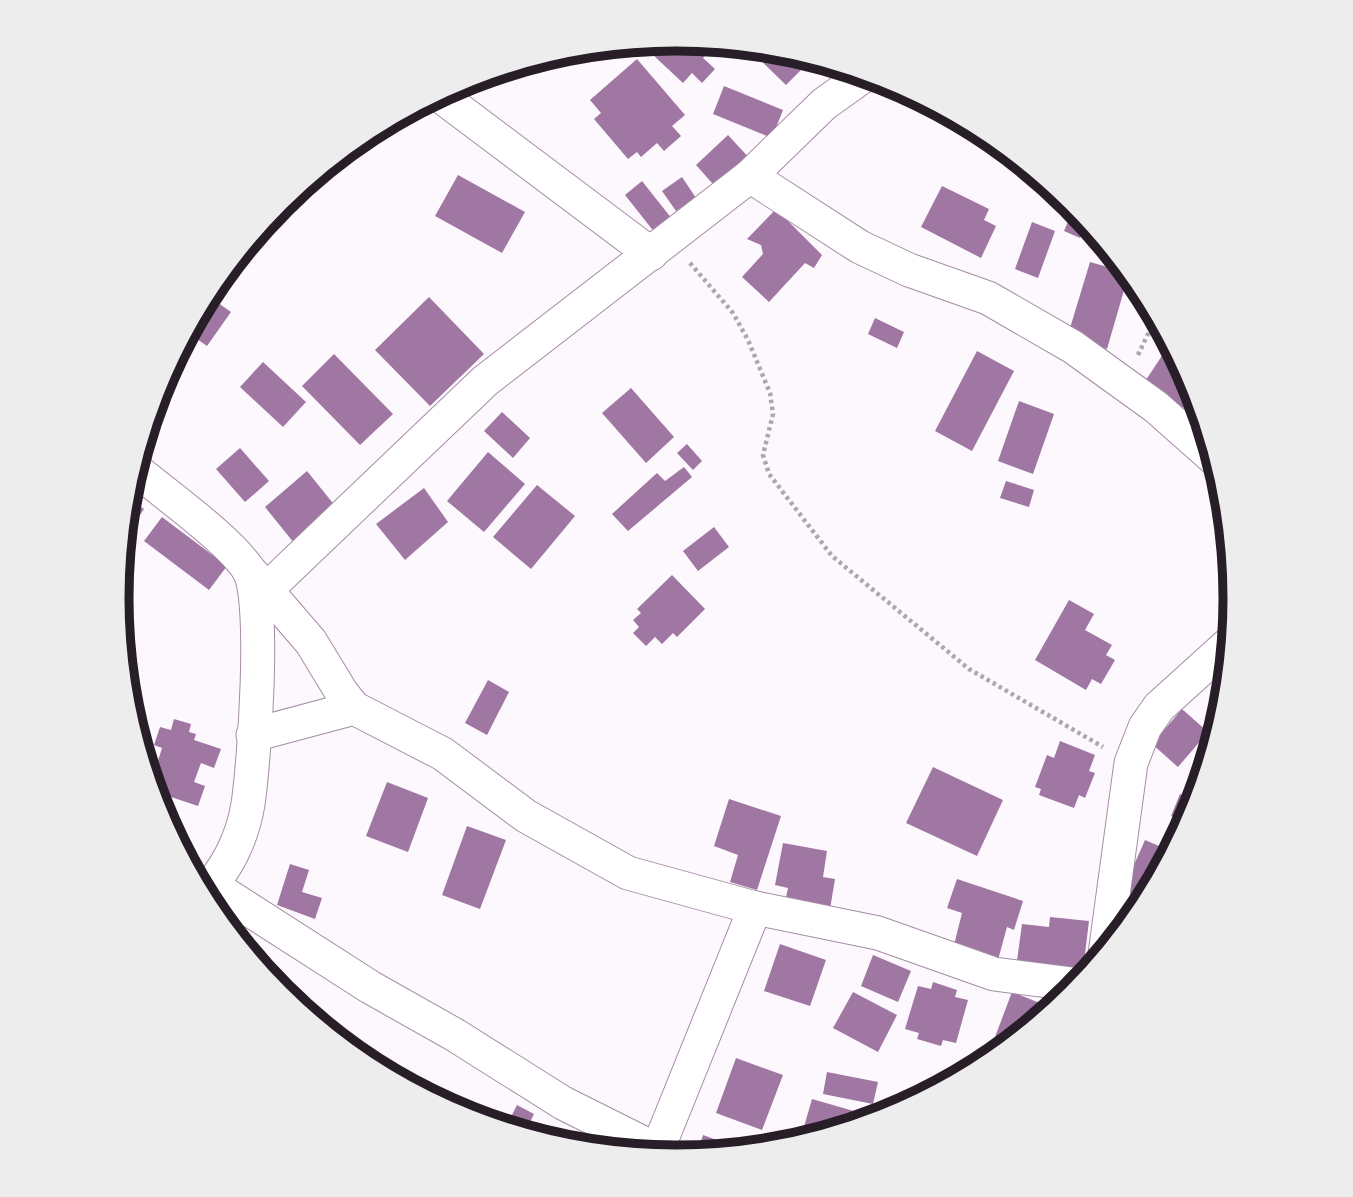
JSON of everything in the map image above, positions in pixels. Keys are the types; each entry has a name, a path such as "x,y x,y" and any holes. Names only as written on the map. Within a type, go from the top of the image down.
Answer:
{"street":[{"path":"257,580 485,381 750,176 824,104 856,81"},
{"path":"448,101 659,247"},
{"path":"750,176 860,247 909,270 988,298 1073,347 1125,383 1204,450"},
{"path":"143,475 215,535 257,580 311,642 354,708 443,754 526,816 628,873 755,908 878,933 994,974 1067,983"},
{"path":"209,884 238,838 248,805 253,735 257,580"},
{"path":"1107,936 1131,764 1145,727 1159,707 1222,650"},
{"path":"253,735 354,708"},
{"path":"216,895 455,1035 563,1102 641,1145"},
{"path":"659,1146 755,908"}],"path":[{"path":"659,247 733,313 748,340 772,404 773,414 763,455 765,465 791,505 832,556 969,669 1131,764"},
{"path":"1125,383 1152,326"}],"building":[{"path":"654,52 708,52 703,58 715,69 702,83 692,73 683,83 652,54"},
{"path":"757,56 805,66 786,85"},
{"path":"637,59 685,115 672,126 681,136 664,151 657,143 641,157 637,152 628,159 594,119 601,113 590,100"},
{"path":"724,86 783,110 772,138 713,114"},
{"path":"728,135 752,161 720,192 696,165"},
{"path":"458,175 525,212 502,253 435,216"},
{"path":"682,177 696,198 676,211 662,191"},
{"path":"642,181 676,224 659,238 625,195"},
{"path":"942,186 989,209 984,220 996,226 981,258 921,227"},
{"path":"776,209 822,255 814,268 805,263 769,302 742,277 763,254 761,245 747,239"},
{"path":"1070,217 1083,232 1080,238 1064,231"},
{"path":"1032,222 1055,231 1038,278 1015,269"},
{"path":"1090,262 1114,269 1126,285 1107,349 1067,338"},
{"path":"429,297 484,354 430,406 375,350"},
{"path":"216,302 231,312 207,346 195,338"},
{"path":"875,318 904,332 897,348 868,334"},
{"path":"977,351 1014,371 972,451 935,431"},
{"path":"1165,351 1188,402 1181,411 1142,386"},
{"path":"334,354 393,414 360,445 302,386"},
{"path":"263,362 306,402 283,427 240,387"},
{"path":"631,388 674,437 646,463 602,413"},
{"path":"1019,401 1054,414 1033,474 998,461"},
{"path":"502,412 530,438 513,458 484,431"},
{"path":"1192,415 1199,434 1186,427"},
{"path":"687,444 702,461 693,470 677,453"},
{"path":"240,448 269,481 245,502 216,469"},
{"path":"488,452 525,484 484,532 447,501"},
{"path":"684,467 692,477 628,531 612,514 657,473 665,481"},
{"path":"307,471 336,507 294,543 265,507"},
{"path":"1006,481 1034,490 1029,507 1000,498"},
{"path":"537,485 575,516 531,569 493,537"},
{"path":"424,488 448,522 405,560 376,524"},
{"path":"137,504 144,509 133,525"},
{"path":"162,517 227,566 209,590 144,541"},
{"path":"714,527 729,547 698,571 683,551"},
{"path":"672,575 705,609 677,637 673,633 662,644 655,637 646,646 633,633 639,627 633,620 641,613 637,609"},
{"path":"1069,600 1094,614 1085,630 1112,645 1106,655 1115,660 1101,684 1092,679 1086,690 1035,660"},
{"path":"488,680 509,692 487,735 465,723"},
{"path":"1182,709 1208,732 1178,767 1152,744"},
{"path":"174,719 191,724 189,732 196,734 194,740 221,749 214,768 201,763 194,782 205,786 198,806 171,797 169,805 158,775 154,763 157,764 162,748 154,745 160,727 171,730"},
{"path":"1060,741 1095,755 1089,771 1095,773 1085,798 1079,795 1074,808 1039,795 1041,789 1035,787 1047,755 1054,758"},
{"path":"933,767 1003,800 977,856 906,823"},
{"path":"387,782 428,798 408,852 366,836"},
{"path":"1180,794 1187,797 1178,819 1171,816"},
{"path":"729,799 781,816 757,890 730,882 738,855 714,846"},
{"path":"467,826 506,840 480,909 442,895"},
{"path":"1145,840 1164,848 1136,896 1123,890"},
{"path":"783,843 827,851 823,877 835,879 829,915 784,907 788,888 775,885"},
{"path":"290,864 309,870 302,892 322,898 315,919 277,905"},
{"path":"957,879 1023,901 1014,930 1007,927 998,960 953,949 962,913 947,908"},
{"path":"1050,917 1089,921 1084,965 1073,977 1016,968 1022,924 1049,927"},
{"path":"780,944 826,960 810,1006 764,991"},
{"path":"873,955 911,971 898,1002 861,986"},
{"path":"933,982 957,990 955,997 968,1000 956,1043 943,1040 941,1046 917,1039 919,1033 905,1029 918,986 931,989"},
{"path":"853,992 897,1015 878,1052 833,1028"},
{"path":"1012,992 1044,1005 1001,1039 995,1037"},
{"path":"736,1058 783,1075 762,1130 716,1113"},
{"path":"827,1072 878,1082 873,1104 823,1094"},
{"path":"812,1099 862,1114 818,1128 803,1132"},
{"path":"517,1105 534,1114 529,1124 539,1129 535,1128 510,1120"},
{"path":"703,1135 727,1144 712,1145 700,1145"}]}
